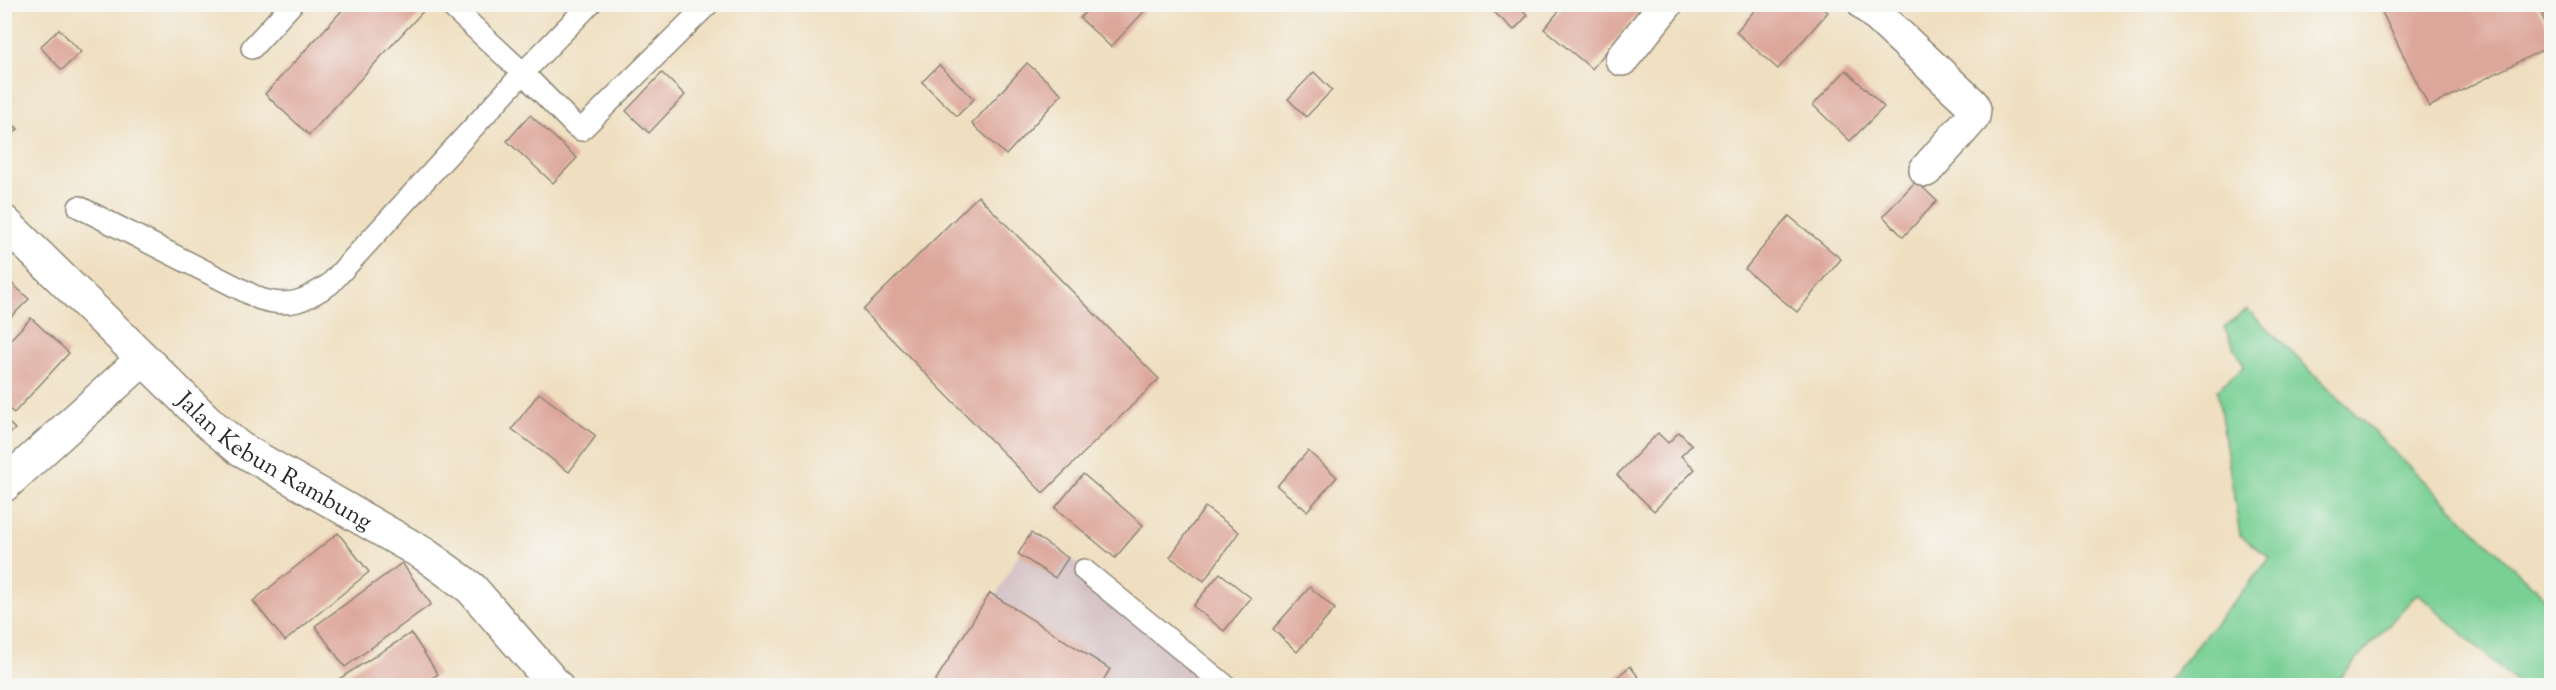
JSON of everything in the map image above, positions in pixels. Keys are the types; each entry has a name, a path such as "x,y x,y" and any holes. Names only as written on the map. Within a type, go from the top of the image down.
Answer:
{"street":[{"path":"1865,4 1972,104 1974,109 1973,117 1926,170"},
{"path":"1622,59 1664,5"},
{"name":"Jalan Kebun Rambung","path":"4,222 210,424 239,448 424,554 471,588 556,686"},
{"path":"4,486 143,359"}],"lane":[{"path":"252,48 292,4"},
{"path":"449,4 581,130 708,4"},
{"path":"80,207 260,299 277,304 294,303 310,297 330,284 523,73 590,4"},
{"path":"1084,570 1226,686"}],"shaded area":[{"path":"1032,530 1236,685 946,686"}],"green space":[{"path":"2247,309 2551,604 2551,685 2519,685 2418,593 2333,685 2164,685 2270,558 2240,535 2217,390 2244,366 2224,327"}],"building":[{"path":"348,4 425,4 427,7 309,135 265,94"},
{"path":"1093,4 1151,4 1111,47 1080,18"},
{"path":"1485,4 1516,4 1528,15 1514,30"},
{"path":"1760,4 1824,4 1822,7 1828,12 1778,69 1736,32"},
{"path":"2378,4 2536,4 2552,36 2552,45 2429,107"},
{"path":"2539,4 2552,4 2552,17 2547,19"},
{"path":"1564,5 1640,5 1643,7 1592,69 1544,29"},
{"path":"59,29 81,52 62,70 40,47"},
{"path":"1027,63 1062,94 1006,155 972,124"},
{"path":"939,65 974,99 957,116 922,82"},
{"path":"1846,70 1884,107 1850,141 1813,105"},
{"path":"1314,72 1332,90 1306,117 1288,99"},
{"path":"662,73 685,95 649,133 626,111"},
{"path":"530,115 577,158 553,183 507,141"},
{"path":"4,116 18,129 4,142"},
{"path":"1916,181 1937,201 1903,237 1883,216"},
{"path":"978,196 1159,379 1043,493 863,310"},
{"path":"1789,216 1841,259 1797,312 1745,269"},
{"path":"4,276 29,299 4,324"},
{"path":"31,318 69,353 14,413 4,404 4,346"},
{"path":"539,393 596,436 569,472 512,429"},
{"path":"4,418 15,429 4,439"},
{"path":"1679,432 1692,445 1681,456 1695,469 1654,511 1617,475 1658,433 1668,443"},
{"path":"1308,451 1337,477 1307,511 1277,486"},
{"path":"1083,474 1143,525 1115,558 1055,508"},
{"path":"1205,507 1239,532 1204,581 1170,557"},
{"path":"338,533 369,572 285,641 253,601"},
{"path":"1031,533 1068,558 1055,578 1018,554"},
{"path":"402,563 431,604 345,667 315,626"},
{"path":"1220,573 1251,598 1224,631 1193,606"},
{"path":"1310,587 1335,609 1297,652 1273,629"},
{"path":"990,593 1110,669 1100,686 932,686"},
{"path":"411,633 438,674 421,686 332,686 331,684"},
{"path":"1630,666 1645,686 1607,686"}]}
